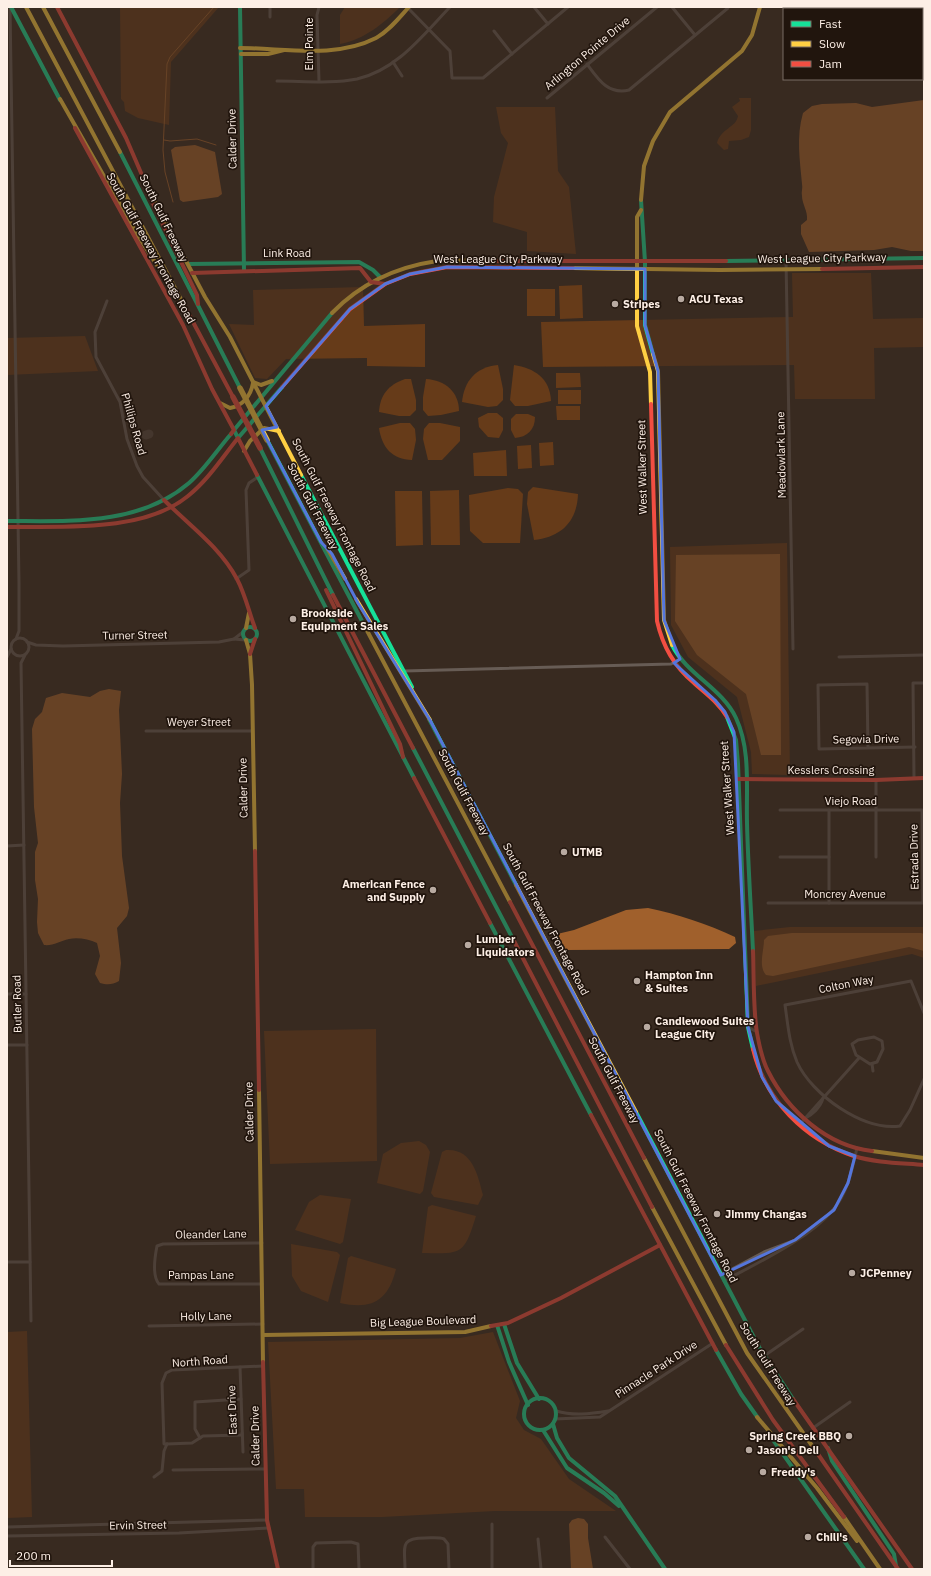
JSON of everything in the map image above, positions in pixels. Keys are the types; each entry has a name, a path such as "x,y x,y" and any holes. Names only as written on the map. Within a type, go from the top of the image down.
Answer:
{"main road":[{"name":"South Gulf Freeway Frontage Road","path":"11,7 102,179 183,325 244,451 366,683 403,757 713,1343 741,1394 864,1569"},
{"name":"South Gulf Freeway","path":"26,7 260,448 289,508 412,748 459,833 649,1202 730,1351 773,1420 823,1486 880,1568"},
{"name":"South Gulf Freeway","path":"43,7 132,176 198,308 267,440 747,1353 897,1567"},
{"name":"South Gulf Freeway Frontage Road","path":"57,7 126,138 147,187 205,298 230,337 260,397 764,1356 912,1569"},
{"name":"Calder Drive","path":"240,7 244,270"},
{"path":"240,51 266,48 284,50 345,48 367,42 381,34 408,7"},
{"name":"West Walker Street","path":"760,7 752,35 742,51 670,112 650,147 644,166 641,210 644,219 645,325 658,371 663,609 667,633 680,659 690,670 720,695 731,708 741,730 750,872 757,1032 767,1070 785,1099 804,1118 828,1137 857,1148 924,1158"},
{"path":"60,100 69,111 138,236 169,285 182,301"},
{"path":"147,187 148,193 197,294 198,308"},
{"name":"West Walker Street","path":"641,210 637,217 637,326 650,372 656,615 660,636 674,663 685,676 715,700 725,712 734,732 738,779 748,1027 762,1077 776,1101 800,1124 829,1146 855,1156 924,1165"},
{"name":"West League City Parkway","path":"7,527 18,524 119,517 139,511 164,500 189,484 310,336 337,308 371,282 380,277 414,266 438,261 645,262 924,258"},
{"name":"Link Road","path":"188,264 244,262 291,266 360,268 366,274"},
{"name":"Link Road","path":"192,272 359,262 370,267 380,277"},
{"name":"West League City Parkway","path":"7,521 18,524 114,524 136,520 172,508 192,493 350,309 376,289 410,274 448,267 638,269 924,267"},
{"path":"366,274 371,282 385,284"},
{"path":"219,401 230,408 241,404 252,390 253,382 261,385 267,384 276,379"},
{"path":"244,451 250,440 264,428 279,431"},
{"path":"164,500 220,556 236,579 258,635 251,642 246,640 244,630 249,613"},
{"path":"289,508 300,538 400,744 403,757"},
{"path":"321,542 332,554 358,603 380,636 430,720"},
{"path":"244,630 250,627 255,628"},
{"name":"Calder Drive","path":"250,654 255,639"},
{"name":"Calder Drive","path":"246,640 250,654 252,731 265,1469 267,1520 278,1569"},
{"name":"Kesslers Crossing","path":"738,779 876,780 914,777 924,778"},
{"name":"Big League Boulevard","path":"263,1334 465,1332 504,1324 561,1298 660,1245"},
{"path":"504,1324 512,1352 529,1385 539,1399"},
{"path":"497,1325 509,1362 522,1388 528,1405"},
{"path":"622,1509 604,1493 567,1468 543,1430 533,1428 525,1420 525,1410 528,1405 539,1399 548,1400 552,1404 556,1411 554,1422 558,1442 566,1456 576,1466 608,1489 615,1496 622,1509 665,1569"},
{"path":"757,1417 778,1440 855,1539 880,1568"},
{"path":"543,1430 554,1422"},
{"path":"828,1448 832,1461 894,1554 897,1567"}],"street":[{"path":"7,657 12,643 16,639 19,631 11,7"},
{"path":"270,7 270,17"},
{"name":"Elm Pointe","path":"318,81 317,15 319,7"},
{"path":"408,7 450,51 452,78 483,78 568,7"},
{"path":"277,81 356,79 374,73 393,62 407,51 450,7"},
{"path":"534,7 548,24"},
{"name":"Arlington Pointe Drive","path":"547,98 657,7"},
{"path":"672,7 695,35"},
{"path":"587,64 606,87 618,91 629,90 728,8"},
{"path":"494,31 512,54"},
{"path":"393,62 402,76"},
{"name":"Meadowlark Lane","path":"786,260 793,649"},
{"path":"363,288 366,283 366,274"},
{"name":"Phillips Road","path":"107,302 95,332 96,357 120,402 127,439 137,466 143,477 164,500"},
{"path":"236,579 249,570 246,490 249,483 258,477"},
{"name":"Turner Street","path":"27,642 36,645 219,642 234,638 244,630"},
{"path":"19,631 24,640"},
{"name":"Turner Street","path":"234,638 246,640"},
{"path":"16,639 27,642 28,650"},
{"path":"20,663 28,650 36,645"},
{"path":"11,649 15,655"},
{"name":"Butler Road","path":"15,655 20,663 31,1321"},
{"path":"7,657 25,655"},
{"path":"839,657 924,655"},
{"path":"404,671 674,663 680,659"},
{"path":"914,777 915,747 913,683 924,683"},
{"name":"Segovia Drive","path":"868,748 867,684 818,686 819,749 868,748 915,747"},
{"name":"Weyer Street","path":"146,731 252,731"},
{"path":"876,780 876,857"},
{"name":"Viejo Road","path":"780,810 922,810"},
{"path":"829,810 829,903"},
{"name":"Estrada Drive","path":"922,810 923,903"},
{"path":"7,846 24,845"},
{"path":"780,856 829,857"},
{"path":"742,872 750,872"},
{"name":"Moncrey Avenue","path":"768,903 923,903"},
{"name":"Colton Way","path":"824,1097 808,1080 798,1064 788,1032 785,1005 911,981 924,1013"},
{"path":"7,994 26,994"},
{"path":"748,1027 757,1032"},
{"path":"847,1044 852,1044 862,1039 874,1037 880,1039 883,1049 877,1062 872,1064"},
{"path":"852,1044 854,1052 859,1058 872,1064"},
{"path":"7,1045 27,1045"},
{"path":"800,1124 859,1058"},
{"path":"872,1064 873,1071"},
{"path":"824,1097 858,1118 877,1124 900,1126 910,1110 924,1079"},
{"path":"722,1278 790,1245 834,1210 848,1183 857,1148"},
{"path":"722,1278 764,1252 795,1240"},
{"name":"Oleander Lane","path":"162,1244 262,1243"},
{"name":"Pampas Lane","path":"162,1244 157,1246 156,1252 156,1278 159,1284 262,1284"},
{"path":"7,1262 30,1262"},
{"name":"Holly Lane","path":"149,1326 263,1324"},
{"path":"764,1356 803,1329"},
{"name":"Pinnacle Park Drive","path":"554,1422 600,1417 713,1343"},
{"name":"North Road","path":"168,1444 164,1444 162,1383 166,1373 172,1370 263,1366"},
{"name":"East Drive","path":"240,1367 243,1452"},
{"path":"200,1438 195,1429 195,1402 241,1400"},
{"path":"813,1428 850,1402"},
{"name":"Pinnacle Park Drive","path":"556,1411 566,1414 589,1414 610,1410"},
{"path":"154,1477 162,1471 164,1451 168,1444 192,1443 203,1436 242,1435 242,1430"},
{"path":"174,1470 265,1469"},
{"name":"Ervin Street","path":"7,1527 267,1520"},
{"path":"492,1524 492,1569"},
{"name":"Ervin Street","path":"7,1536 179,1533 269,1528"},
{"path":"605,1537 630,1569"},
{"path":"405,1569 405,1545 408,1540 414,1538 444,1539 448,1544 449,1569"},
{"path":"538,1538 541,1569"},
{"path":"313,1569 313,1547 316,1543 351,1542 358,1544 359,1569"}],"highlighted area":[{"path":"447,267 645,269 645,325 658,371 664,620 680,659 674,663 715,700 725,712 734,732 748,1027 762,1077 776,1101 829,1146 855,1156 848,1183 834,1210 795,1240 721,1275 430,720 358,603 332,554 321,542 262,430 277,427 266,406 350,309 385,284 410,274"}],"shaded area":[{"path":"120,7 219,7 171,62 169,125 138,118 125,111 124,102 121,99"},
{"path":"345,7 400,7 387,19 365,35 340,44 340,15"},
{"path":"739,98 751,98 751,130 749,137 741,140 729,141 728,149 724,150 717,143 722,134 737,120 738,116 732,107 740,101"},
{"path":"924,100 924,251 911,251 892,247 874,250 809,252 801,234 801,225 807,220 802,199 799,148 803,113 812,106 822,104 856,103 872,107"},
{"path":"496,107 555,107 558,171 569,187 576,254 527,251 527,232 493,222 494,197 508,143 501,133"},
{"path":"195,145 215,152 222,194 218,197 183,202 180,200 171,150 175,147"},
{"path":"792,273 871,273 873,319 924,318 924,347 874,348 875,399 795,399 794,365 543,367 541,322 793,317"},
{"path":"582,285 583,318 560,319 559,286"},
{"path":"363,287 364,326 425,324 425,367 367,366 367,358 286,359 267,379 255,378 229,324 254,325 253,290"},
{"path":"527,289 555,289 555,316 527,316"},
{"path":"85,336 98,371 7,375 7,338"},
{"path":"498,365 503,389 503,400 497,406 488,407 462,402 465,388 472,376 490,366"},
{"path":"514,365 521,366 540,376 548,386 551,401 528,406 515,406 510,400"},
{"path":"556,373 580,373 581,387 556,388"},
{"path":"405,379 411,379 416,400 416,410 410,416 399,416 379,412 381,401 386,391 394,384"},
{"path":"426,379 439,382 450,388 457,398 459,411 428,416 423,410 423,397"},
{"path":"558,390 581,390 581,404 558,404"},
{"path":"556,406 580,406 580,420 557,420"},
{"path":"488,413 497,413 503,418 503,430 499,438 488,437 479,427 478,418"},
{"path":"516,414 528,414 535,417 535,422 530,432 515,438 511,430 511,419"},
{"path":"400,423 410,423 415,429 416,440 412,460 394,455 385,447 380,435 379,428"},
{"path":"429,423 440,423 460,427 460,441 442,460 428,460 423,439 424,429"},
{"path":"553,442 554,465 540,466 539,443"},
{"path":"531,445 532,468 518,469 517,446"},
{"path":"506,450 507,476 474,476 473,453"},
{"path":"533,487 578,494 574,513 566,526 560,532 534,540 527,504 528,492"},
{"path":"508,488 518,489 523,494 520,543 483,543 470,531 469,495"},
{"path":"459,490 460,545 431,545 430,491"},
{"path":"395,491 422,491 423,545 396,546"},
{"path":"787,543 790,775 752,774 751,752 737,697 688,657 671,625 670,547"},
{"path":"780,554 781,755 761,755 746,694 697,655 675,621 676,555"},
{"path":"109,689 121,691 119,710 122,774 120,803 122,856 129,908 127,916 117,928 121,963 119,981 107,984 100,983 95,974 100,956 97,943 87,939 76,938 50,945 44,945 38,933 38,899 35,880 35,852 38,843 34,807 32,729 35,719 42,712 46,698 62,693 90,697 100,691"},
{"path":"648,908 681,916 714,928 735,937 736,943 729,949 566,950 558,944 553,935 574,930 626,910"},
{"path":"790,927 924,927 924,958 912,954 756,986 754,931"},
{"path":"792,933 921,933 924,934 924,951 909,947 773,976 766,975 762,967 764,940 768,936"},
{"path":"376,1029 377,1161 270,1164 264,1031"},
{"path":"419,1141 426,1145 430,1152 423,1191 420,1194 377,1183 383,1154 401,1143"},
{"path":"446,1150 462,1153 472,1164 479,1179 483,1195 478,1205 434,1197 431,1193 442,1152"},
{"path":"320,1195 351,1199 343,1242 340,1244 295,1230 309,1202"},
{"path":"432,1205 476,1216 468,1238 460,1250 446,1253 422,1253 428,1207"},
{"path":"291,1244 337,1252 340,1255 328,1302 301,1291 292,1276"},
{"path":"351,1256 396,1269 393,1280 388,1289 377,1301 370,1304 361,1305 340,1303 348,1258"},
{"path":"27,1331 32,1517 7,1518 7,1332"},
{"path":"493,1332 520,1401 516,1418 524,1430 541,1439 569,1479 616,1511 495,1511 382,1517 305,1517 304,1489 276,1489 268,1342 460,1338"},
{"path":"578,1518 584,1519 588,1524 588,1538 593,1569 571,1569 569,1524 572,1520"}],"waterway":[{"path":"173,202 165,172 163,150 167,64 170,57 214,7"},
{"path":"164,140 197,139 216,145"}],"traffic: fast":[{"path":"11,7 60,100"},
{"path":"240,7 244,270"},
{"path":"120,152 240,388"},
{"path":"641,200 645,262 645,325 653,354"},
{"path":"726,261 924,258"},
{"path":"188,264 359,262 373,270 380,277"},
{"path":"282,387 238,438 234,430 332,313"},
{"path":"7,521 55,521 102,518 126,514 148,507 169,497 195,478 231,434"},
{"path":"267,440 363,623"},
{"path":"260,448 333,595"},
{"path":"257,475 414,778"},
{"path":"301,475 412,687"},
{"path":"247,627 253,627 257,631 257,634 257,637 253,641 247,641 243,637 243,631 247,627"},
{"path":"672,645 678,656 686,665 714,690 730,707 741,730 747,770 747,839 753,951"},
{"path":"727,717 736,740 738,764 748,1027 753,1049"},
{"path":"429,719 516,885"},
{"path":"413,748 514,941"},
{"path":"490,923 591,1115"},
{"path":"636,1112 759,1347 793,1399"},
{"path":"504,1324 517,1363 539,1399"},
{"path":"497,1325 509,1362 528,1405"},
{"path":"716,1350 741,1394 758,1418"},
{"path":"540,1398 546,1399 553,1405 556,1414 555,1420 549,1427 540,1430 534,1429 527,1423 524,1414 525,1408 531,1401 540,1398"},
{"path":"553,1424 557,1438 569,1458 615,1496 665,1569"},
{"path":"543,1430 567,1468 604,1493 619,1506"},
{"path":"771,1437 864,1569"},
{"path":"828,1448 832,1461 894,1554 896,1566"}],"traffic: slow":[{"path":"26,7 185,307"},
{"path":"43,7 120,152"},
{"path":"240,48 309,51 344,48 376,38 394,24 409,7"},
{"path":"641,200 644,166 653,141 670,112 742,51 752,35 760,7"},
{"path":"241,54 268,54 284,50"},
{"path":"60,99 138,236 174,291"},
{"path":"155,202 205,297 230,337 301,475"},
{"path":"641,210 637,217 637,326 650,372 651,404"},
{"path":"332,313 343,302 367,285 407,267 443,260 489,261"},
{"path":"573,268 720,270 822,269"},
{"path":"653,354 658,371 664,620 672,645"},
{"path":"253,382 261,385 272,381"},
{"path":"220,403 230,408 239,405 248,396 253,383"},
{"path":"240,388 267,440"},
{"path":"244,451 250,441 264,428 279,431"},
{"path":"327,548 345,579"},
{"path":"356,599 430,720"},
{"path":"246,628 249,613"},
{"path":"363,623 510,902"},
{"path":"246,640 250,654 252,685 255,851"},
{"path":"516,885 636,1112"},
{"path":"259,1090 263,1362"},
{"path":"872,1151 924,1158"},
{"path":"644,1158 747,1353 813,1447"},
{"path":"652,1207 726,1345"},
{"path":"263,1335 465,1332 491,1326"},
{"path":"757,1417 817,1488 857,1541"},
{"path":"844,1517 880,1569"}],"traffic: jam":[{"path":"57,7 126,138 148,189"},
{"path":"75,128 183,325 212,389 234,430 231,434"},
{"path":"147,187 148,193 197,295 198,304"},
{"path":"489,261 726,261"},
{"path":"282,387 350,309 385,284 410,274 447,267 573,268"},
{"path":"822,269 924,267"},
{"path":"192,273 360,268 371,282 385,284"},
{"path":"185,307 233,397"},
{"path":"233,397 260,448"},
{"path":"651,404 657,621 659,630 666,648 675,663 687,677 716,703 727,717"},
{"path":"7,527 77,527 101,525 125,522 170,508 195,490 238,438 257,475"},
{"path":"164,500 204,537 230,567 242,591 255,628"},
{"path":"326,590 400,744 403,757"},
{"path":"333,595 413,748"},
{"path":"250,654 255,639"},
{"path":"414,778 490,923"},
{"path":"738,779 876,780 924,778"},
{"path":"255,851 259,1090"},
{"path":"510,902 644,1158"},
{"path":"514,941 652,1207"},
{"path":"753,951 754,1003 757,1033 764,1062 776,1086 798,1113 825,1134 855,1148 872,1151"},
{"path":"753,1049 759,1068 777,1101 790,1116 819,1140 836,1149 862,1158 924,1165"},
{"path":"591,1115 716,1350"},
{"path":"491,1326 508,1323 561,1298 660,1245"},
{"path":"726,1345 773,1420 844,1517"},
{"path":"263,1362 267,1520 278,1569"},
{"path":"793,1399 912,1569"},
{"path":"813,1447 898,1569"}],"place":[{"name":"ACU Texas","path":"681,299"},
{"name":"Stripes","path":"615,304"},
{"name":"Brookside Equipment Sales","path":"293,619"},
{"name":"UTMB","path":"564,852"},
{"name":"American Fence and Supply","path":"433,890"},
{"name":"Lumber Liquidators","path":"468,945"},
{"name":"Hampton Inn & Suites","path":"637,981"},
{"name":"Candlewood Suites League City","path":"647,1027"},
{"name":"Jimmy Changas","path":"717,1214"},
{"name":"JCPenney","path":"852,1273"},
{"name":"Spring Creek BBQ","path":"849,1436"},
{"name":"Jason's Deli","path":"749,1450"},
{"name":"Freddy's","path":"763,1472"},
{"name":"Chili's","path":"808,1537"}]}
